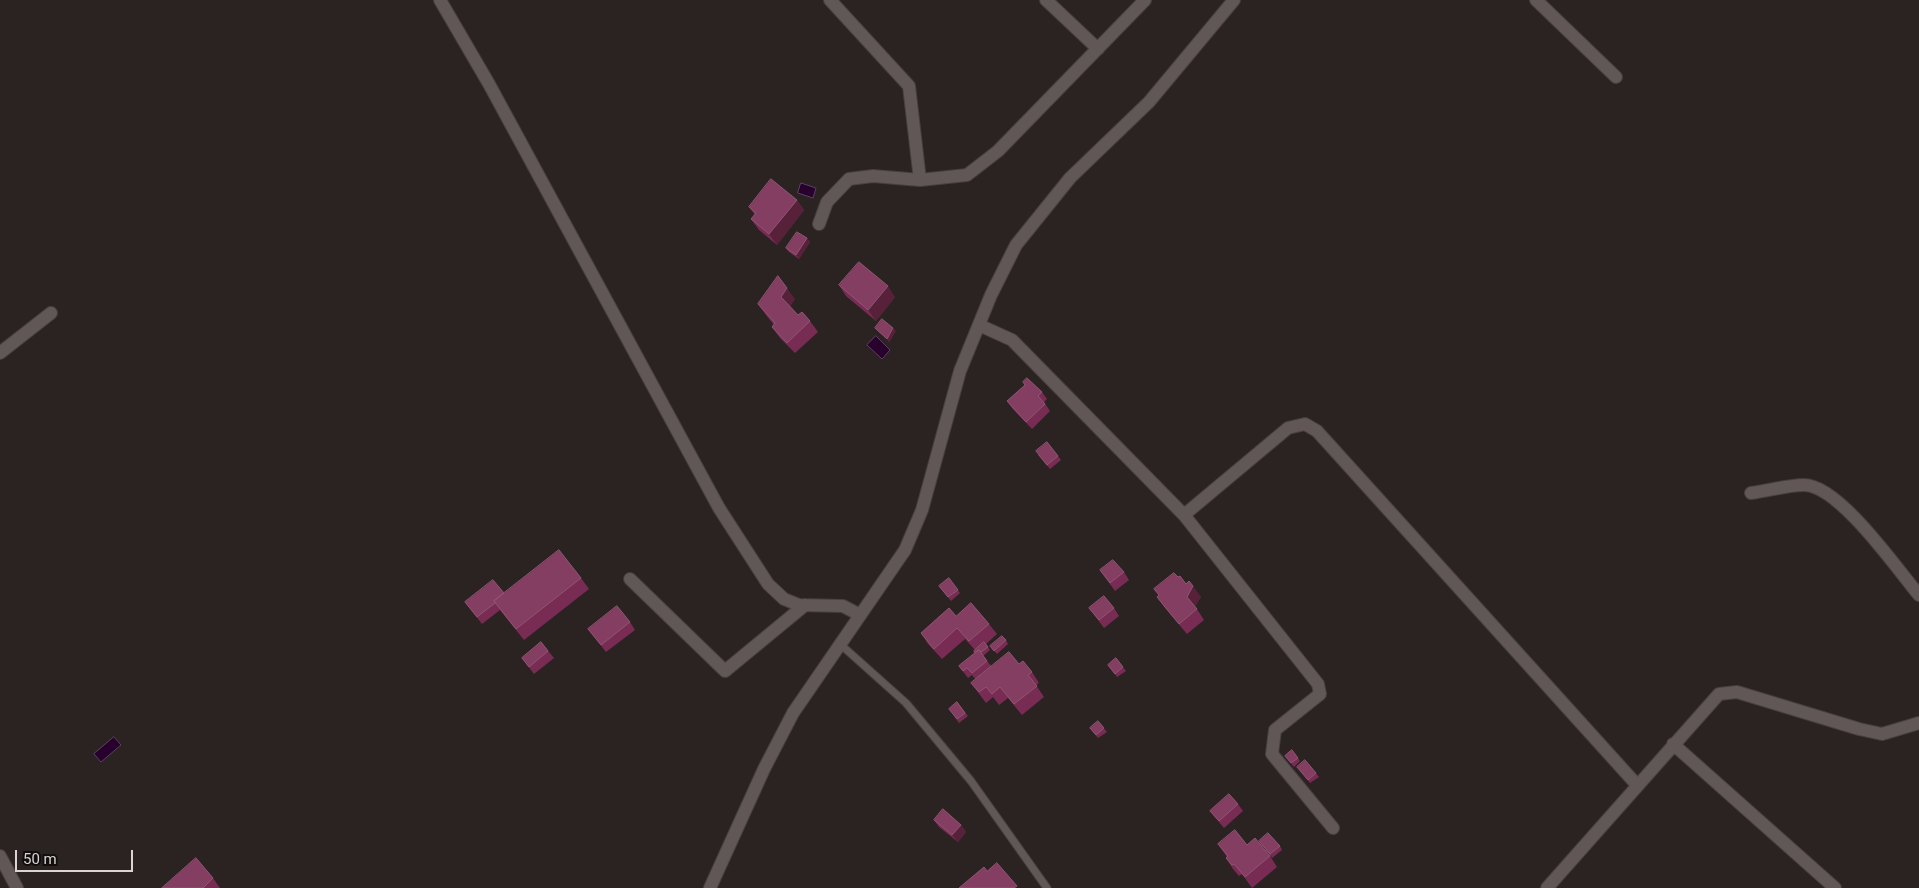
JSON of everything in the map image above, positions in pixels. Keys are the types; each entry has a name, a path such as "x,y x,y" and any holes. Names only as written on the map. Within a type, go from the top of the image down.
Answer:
{"street":[{"path":"440,0 489,84 728,522 768,584 784,599 799,605 843,606 860,616"},
{"path":"830,0 909,86 920,180"},
{"path":"1046,0 1098,49"},
{"path":"819,224 827,202 849,179 873,176 920,180 967,175 998,151 1145,0"},
{"path":"710,888 764,769 793,713 905,550 922,510 960,371 991,295 1022,238 1070,178 1149,102 1234,0"},
{"path":"1536,0 1616,77"},
{"path":"0,353 51,313"},
{"path":"979,325 1012,340 1184,515 1318,684 1320,694 1275,730 1272,754 1333,828"},
{"path":"1184,515 1288,428 1305,424 1317,431 1637,785"},
{"path":"1751,493 1806,484 1829,494 1859,521 1919,595"},
{"path":"630,579 725,671 805,605"},
{"path":"1547,888 1719,694 1737,692 1859,729 1882,734 1919,723"},
{"path":"1673,744 1835,888"},
{"path":"0,856 17,888"}],"lane":[{"path":"840,644 906,703 971,781 1048,888"}],"shaded area":[{"path":"801,183 816,188 813,198 798,193"},
{"path":"876,336 890,350 882,359 867,345"},
{"path":"114,737 121,745 101,762 94,754"}],"building":[{"path":"771,179 797,200 769,234 751,219 756,213 749,207"},
{"path":"797,232 807,238 796,255 786,248"},
{"path":"859,262 888,286 868,310 839,285"},
{"path":"778,276 787,288 781,297 798,315 802,312 810,321 787,343 772,327 775,323 758,304"},
{"path":"882,319 893,328 887,339 875,328"},
{"path":"1027,378 1042,392 1038,396 1045,404 1026,422 1007,401 1025,385 1023,382"},
{"path":"1047,442 1058,456 1047,465 1036,451"},
{"path":"559,550 581,578 516,629 494,601"},
{"path":"1113,560 1124,572 1110,583 1100,570"},
{"path":"1174,573 1178,577 1180,576 1186,584 1189,581 1193,586 1187,597 1197,609 1179,624 1157,597 1159,595 1154,589"},
{"path":"949,578 958,590 948,597 939,586"},
{"path":"493,580 504,593 477,617 465,602"},
{"path":"1104,596 1114,608 1099,620 1089,608"},
{"path":"971,603 989,624 969,641 957,628 934,649 921,633 949,608 956,616"},
{"path":"617,606 630,622 601,645 588,629"},
{"path":"1002,636 1006,640 994,651 990,646"},
{"path":"541,642 548,651 529,667 522,658"},
{"path":"984,642 988,647 981,652 979,650 975,653 974,651"},
{"path":"979,650 987,661 972,673 967,668 963,671 959,666"},
{"path":"1009,652 1019,664 1023,661 1032,672 1028,675 1037,686 1014,704 1000,687 992,694 986,687 979,692 971,683"},
{"path":"1116,658 1123,667 1115,674 1108,665"},
{"path":"957,702 965,713 957,719 949,709"},
{"path":"1098,721 1104,728 1096,735 1090,728"},
{"path":"1292,750 1298,758 1291,763 1285,756"},
{"path":"1305,760 1316,773 1308,780 1297,767"},
{"path":"1229,794 1238,804 1219,821 1210,811"},
{"path":"943,809 961,825 952,835 934,820"},
{"path":"1235,830 1247,845 1255,838 1270,856 1245,877 1226,858 1228,856 1218,844"},
{"path":"1268,833 1280,846 1270,854 1259,841"},
{"path":"196,858 213,878 203,888 162,888"},
{"path":"997,863 1017,886 1014,888 959,888 984,867 987,871"}]}
